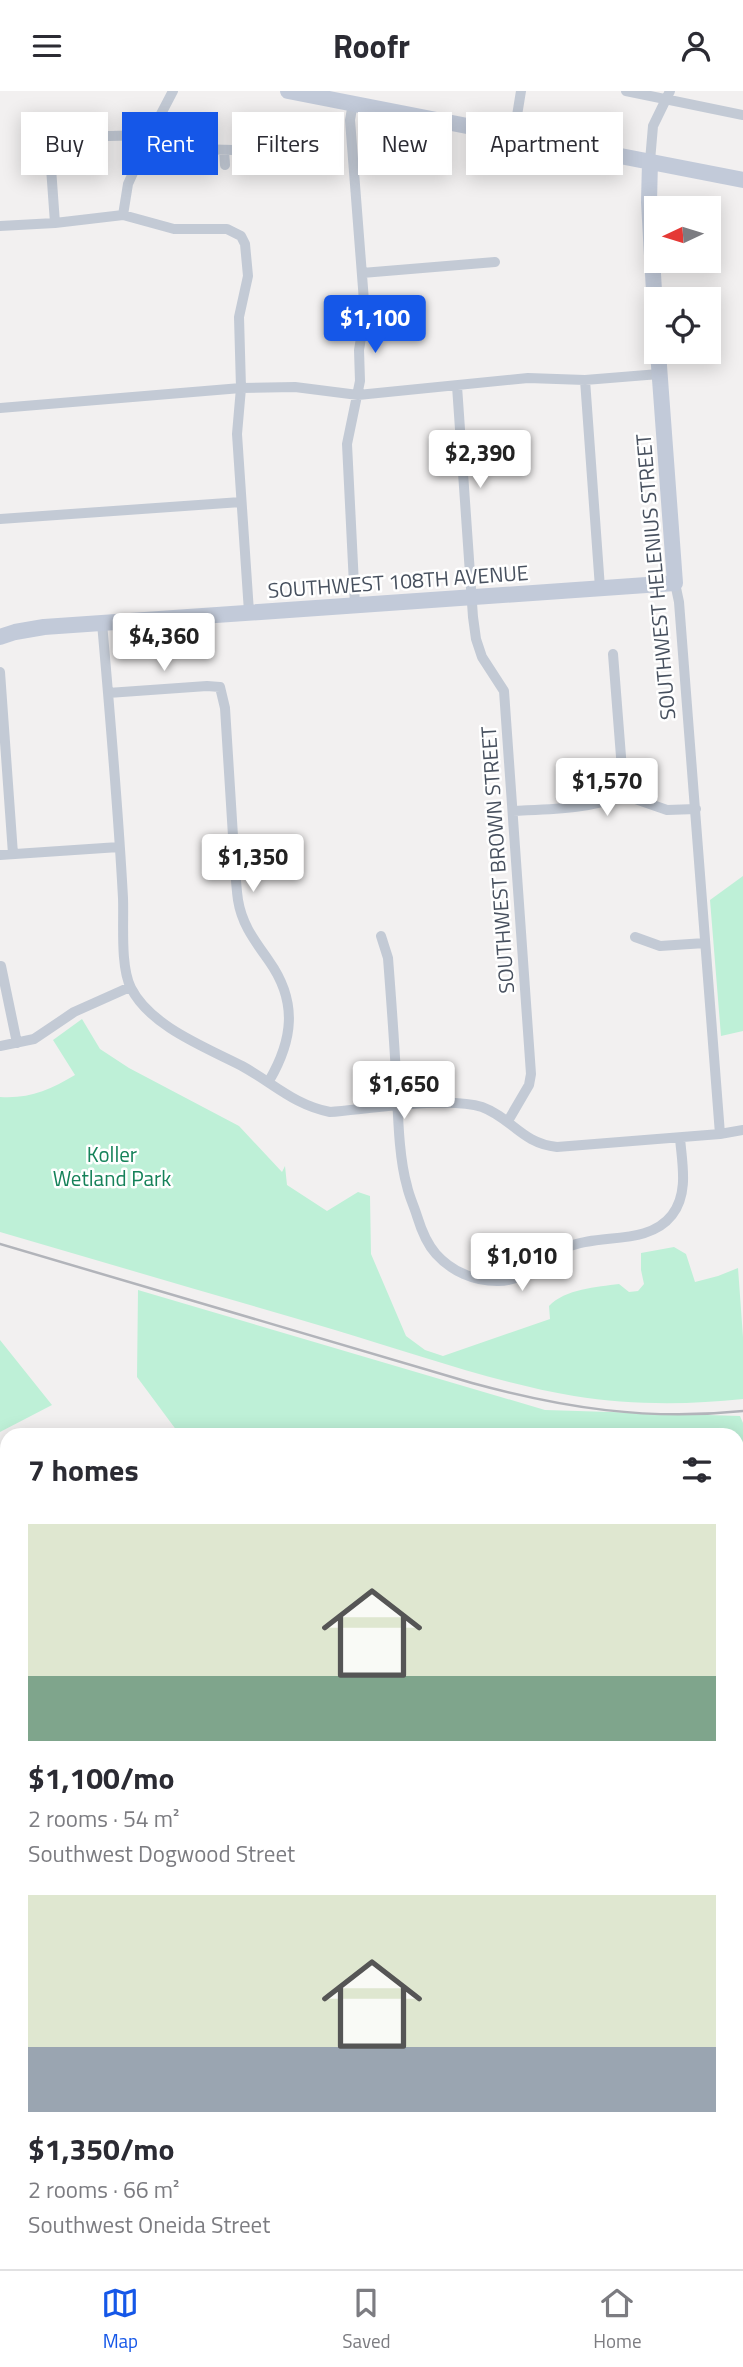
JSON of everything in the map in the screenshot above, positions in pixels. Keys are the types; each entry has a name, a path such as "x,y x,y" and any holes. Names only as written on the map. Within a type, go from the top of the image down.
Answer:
{"street":[{"path":"162,112 173,91"},
{"path":"288,91 466,125"},
{"path":"518,112 521,91"},
{"path":"626,91 669,95 743,115"},
{"path":"654,287 649,202 650,161 653,126 669,95"},
{"path":"353,103 350,120 365,323 359,350 360,381 346,461 355,605"},
{"path":"55,223 50,154 56,143 68,137 122,136"},
{"path":"218,150 232,151"},
{"path":"224,150 225,165"},
{"path":"623,156 743,180"},
{"path":"123,215 132,175"},
{"path":"0,226 123,215 174,229 227,229 242,236 248,276 239,317 241,388 237,434 249,612"},
{"path":"362,273 495,263"},
{"name":"SOUTHWEST HELENIUS STREET","path":"659,364 720,1134"},
{"path":"0,408 241,388 295,387 358,395 484,381 528,378 585,380 659,374"},
{"path":"585,380 600,588"},
{"name":"SOUTHWEST BROWN STREET","path":"457,386 476,639 482,657 504,691 513,811 531,1074 529,1085 508,1121"},
{"path":"0,519 241,502"},
{"name":"SOUTHWEST 108TH AVENUE","path":"0,637 35,628 675,583"},
{"path":"102,623 125,964 130,987 156,1020 269,1081 290,1098 311,1108 330,1112 462,1103 495,1112 525,1137 546,1146 557,1147 680,1138 743,1130"},
{"path":"612,654 624,795"},
{"path":"0,672 13,854"},
{"path":"108,693 220,687 225,708 238,902 250,936 281,983 288,1018 288,1038 282,1059 269,1081"},
{"path":"513,811 587,806 624,795 667,810 696,809"},
{"path":"0,855 119,847"},
{"path":"381,936 388,958 406,1185 423,1234 435,1253 449,1266 477,1279 510,1280 526,1274 567,1248 654,1229 664,1223 678,1206 682,1192 684,1175 680,1138"},
{"path":"635,937 660,946 705,943"},
{"path":"1,966 17,1043"},
{"path":"0,1046 34,1039 74,1012 130,987"}],"green space":[{"path":"743,876 743,1031 721,1036 710,900"},
{"name":"Koller Wetland Park","path":"82,1019 100,1049 129,1068 239,1126 282,1172 285,1166 287,1185 327,1211 358,1192 370,1196 371,1254 406,1336 425,1350 443,1356 550,1319 549,1306 564,1296 582,1290 619,1284 629,1292 638,1291 644,1284 641,1253 674,1247 686,1254 695,1282 738,1268 743,1337 743,1399 680,1403 637,1402 595,1399 544,1390 454,1367 0,1232 0,1097 20,1097 39,1092 75,1075 53,1040"},
{"path":"138,1290 545,1410 740,1416 743,1428 175,1428 137,1377"},
{"path":"0,1340 52,1405 8,1428 0,1428"}],"railway":[{"path":"0,1244 506,1392 573,1405 639,1413 708,1414 743,1411"}]}
